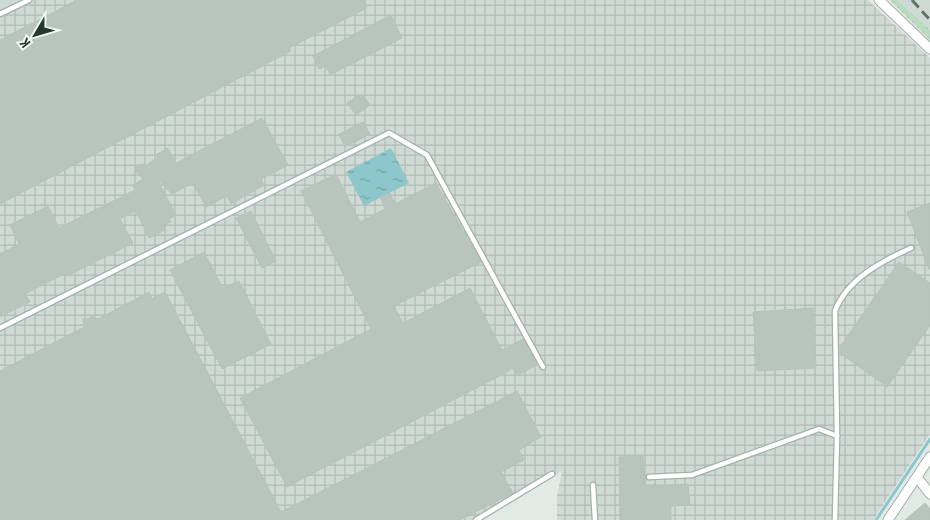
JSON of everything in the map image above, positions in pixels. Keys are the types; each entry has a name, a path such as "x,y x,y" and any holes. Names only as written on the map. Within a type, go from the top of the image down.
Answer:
{"street":[{"path":"879,0 930,49"},
{"path":"888,520 930,457"},
{"path":"917,477 930,494"}],"lane":[{"path":"0,14 29,0"},
{"path":"0,328 389,133 427,155 544,367"},
{"path":"835,520 837,436 834,318 838,303 850,286 891,257 911,248"},
{"path":"649,478 692,475 819,429 837,436"},
{"path":"476,520 552,474"},
{"path":"593,485 595,520"}],"shaded area":[{"path":"0,0 20,0 0,10"},
{"path":"20,0 868,0 930,58 930,434 873,520 557,520 557,496 562,471 481,520 0,520 0,10"},
{"path":"897,0 930,0 930,30 928,28"}],"green space":[{"path":"890,0 897,0 930,30 930,40"}],"water":[{"path":"391,148 409,183 364,206 346,172"}],"building":[{"path":"77,0 363,0 367,8 289,48 291,51 0,204 0,40"},
{"path":"391,15 402,38 330,75 326,66 319,69 313,56"},
{"path":"359,95 360,98 363,95 370,105 356,115 347,103"},
{"path":"262,118 288,165 261,179 264,185 231,204 227,196 206,207 193,183 172,194 157,179 176,215 169,219 171,222 163,225 165,230 149,238 136,211 120,219 133,243 67,276 66,273 25,294 30,302 0,317 0,254 19,244 10,225 48,206 59,228 135,190 133,185 143,179 135,171 136,166 142,164 146,166 158,159 156,155 168,148 176,163"},
{"path":"363,122 370,134 345,147 339,134"},
{"path":"336,174 360,222 385,209 380,197 390,193 395,204 436,183 481,262 394,306 403,323 470,288 502,350 523,339 537,365 518,375 512,368 287,487 240,398 371,329 301,191"},
{"path":"930,203 930,269 929,269 907,212"},
{"path":"251,211 276,261 262,268 236,218"},
{"path":"204,252 223,288 239,281 271,344 222,369 170,270"},
{"path":"899,262 930,283 930,325 887,387 840,353 840,347"},
{"path":"149,292 152,299 165,292 281,512 517,391 541,437 519,450 524,460 501,472 513,493 460,520 0,520 0,371 84,327 83,319 88,319 91,316 98,319"},
{"path":"813,308 816,368 757,371 753,312"},
{"path":"643,456 645,487 688,484 690,505 671,506 671,520 620,520 619,457"},
{"path":"925,503 930,509 930,520 905,520"}],"waterway":[{"path":"876,520 930,439"}],"railway":[{"path":"912,0 930,20"}]}
